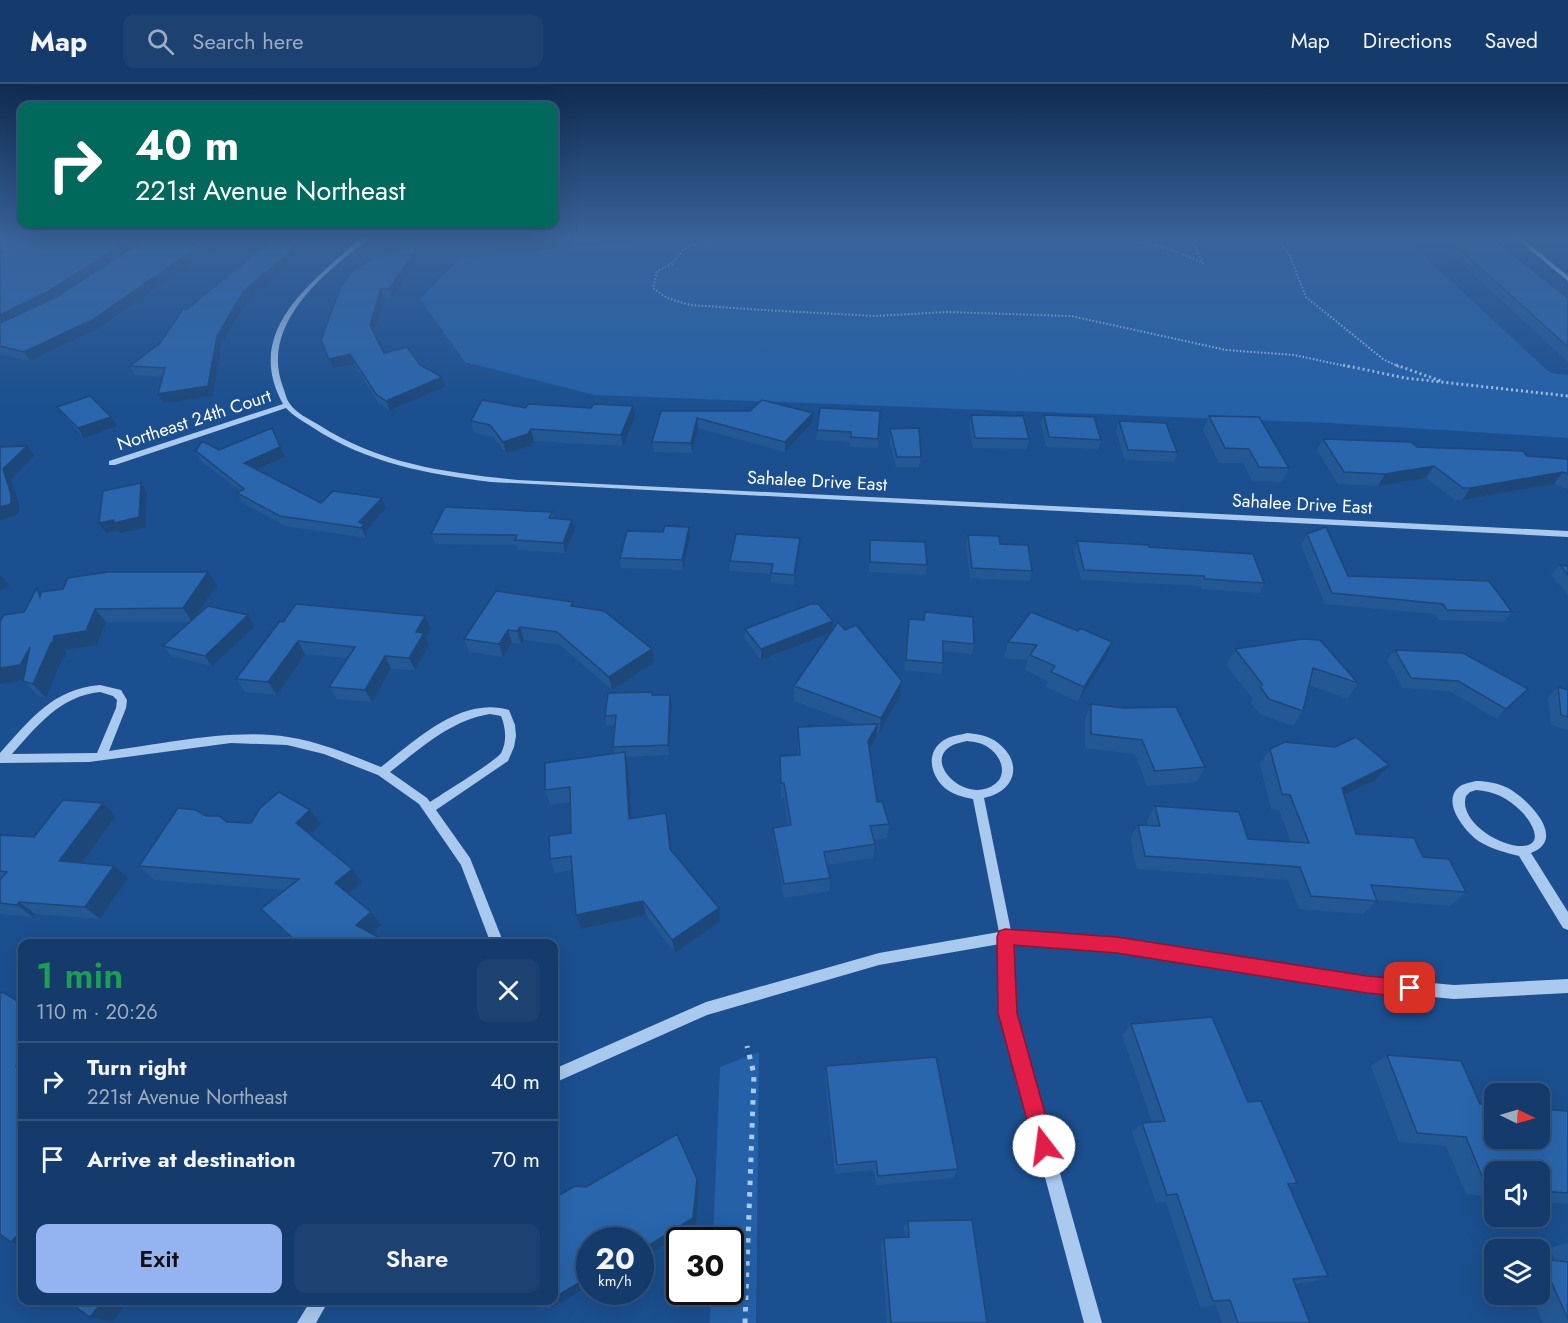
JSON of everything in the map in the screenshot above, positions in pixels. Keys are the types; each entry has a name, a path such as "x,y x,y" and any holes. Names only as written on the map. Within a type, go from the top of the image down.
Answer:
{"street":[{"path":"287,405 272,368 275,345 283,324 305,296"},
{"name":"Northeast 24th Court","path":"112,463 287,405"},
{"name":"Sahalee Drive East","path":"287,405 337,440 379,457 419,469 471,478 1568,534"},
{"path":"0,759 59,702 71,695 97,688 109,689 117,693 122,700 121,708 101,756"},
{"path":"382,772 454,721 487,709 506,714 511,733 510,746 504,758 428,809"},
{"path":"955,738 979,739 991,743 1007,760 1009,770 1000,788 978,795 952,788 942,780 935,760 938,751 945,743 955,738"},
{"path":"0,759 52,760 101,756 231,739 287,741 326,750 382,772 423,801 466,862 496,939"},
{"path":"1476,786 1497,788 1512,794 1538,813 1546,825 1548,836 1545,844 1536,850 1523,851 1507,849 1477,833 1465,822 1457,800 1461,792 1476,786"},
{"path":"978,795 1005,937 1008,1013 1093,1323"},
{"path":"1523,851 1568,924"},
{"path":"558,1074 706,1009 879,959 1005,937 1117,945 1367,984 1443,991 1513,991 1568,986"},
{"path":"306,1323 318,1305"}],"path":[{"path":"664,296 690,305 874,316 947,312 1071,316 1226,350 1294,355 1405,378 1568,396"},
{"path":"1306,296 1383,359 1409,371 1453,384"},
{"path":"745,1323 754,1074 747,1046"}],"shaded area":[{"path":"423,296 1467,296 1550,373 1568,375 1568,438 1329,423 595,395 465,362 420,299"},
{"path":"759,1052 756,1323 710,1323 711,1305 744,1305 744,1227 714,1227 720,1067"}],"building":[{"path":"0,296 39,296 0,315"},
{"path":"127,296 92,320 24,352 0,346 0,323 56,297"},
{"path":"203,296 241,296 217,336 208,386 158,394 165,368 130,366 160,343 183,309 187,309"},
{"path":"337,296 379,296 370,325 384,353 407,347 420,365 442,377 386,401 376,394 350,354 329,359 321,340"},
{"path":"1511,296 1565,296 1568,298 1568,347"},
{"path":"90,396 111,417 78,428 57,407"},
{"path":"482,400 526,408 528,404 591,408 594,404 633,406 621,435 531,429 528,434 503,442 490,425 471,421"},
{"path":"762,400 813,413 785,442 697,418 691,443 652,442 661,411 750,411"},
{"path":"820,408 880,411 878,439 851,437 851,432 817,430"},
{"path":"971,415 1023,416 1029,439 975,438"},
{"path":"1044,415 1094,417 1101,440 1049,437"},
{"path":"1209,416 1259,417 1289,468 1259,467 1249,449 1225,448"},
{"path":"1119,421 1166,423 1177,452 1128,450"},
{"path":"272,428 280,447 244,463 321,503 333,491 382,498 359,522 363,524 362,528 280,516 237,493 244,489 196,451 202,441 219,450"},
{"path":"919,428 921,457 897,457 890,429"},
{"path":"1323,439 1411,442 1417,447 1523,451 1527,456 1568,459 1568,474 1563,472 1463,488 1434,466 1385,474 1344,472"},
{"path":"27,446 3,469 11,494 11,504 0,507 0,447"},
{"path":"141,483 139,517 114,523 114,520 99,523 103,491"},
{"path":"445,507 552,512 549,518 572,520 563,543 515,540 517,535 431,534"},
{"path":"665,526 689,527 682,560 620,558 627,531 663,532"},
{"path":"1326,527 1348,576 1489,581 1512,612 1447,610 1443,604 1332,593 1307,534"},
{"path":"736,534 800,538 794,575 771,573 773,564 730,561"},
{"path":"968,535 999,536 1000,544 1028,545 1032,571 972,568"},
{"path":"870,540 925,542 927,565 870,562"},
{"path":"1077,541 1253,554 1264,583 1205,579 1204,576 1084,570"},
{"path":"1560,565 1568,566 1568,575"},
{"path":"108,572 208,572 183,608 95,609 86,631 54,636 53,643 33,684 23,681 30,647 20,665 0,668 0,622 4,615 24,612 37,588 40,597 41,592 63,589 68,578"},
{"path":"496,591 573,602 571,606 604,611 652,649 609,677 557,632 520,627 517,631 508,630 499,644 464,639"},
{"path":"296,604 425,616 416,632 424,633 409,658 385,656 365,690 329,687 355,647 298,641 268,682 236,679 280,621 283,622"},
{"path":"811,604 818,604 833,621 761,649 745,629"},
{"path":"208,606 248,615 205,656 163,646"},
{"path":"925,612 973,617 974,644 943,641 943,663 906,660 909,619 924,620"},
{"path":"1031,612 1078,631 1080,628 1112,642 1084,687 1051,672 1055,666 1030,655 1037,645 1008,642"},
{"path":"838,622 845,630 856,625 902,681 881,718 794,686"},
{"path":"1303,639 1320,640 1358,683 1313,668 1303,711 1269,699 1261,688 1262,684 1235,649"},
{"path":"1395,650 1463,653 1528,689 1506,709 1458,681 1411,678"},
{"path":"1558,687 1568,690 1568,717 1561,715"},
{"path":"652,692 652,695 670,695 668,745 613,747 616,715 605,716 608,693"},
{"path":"1091,704 1124,708 1176,707 1205,767 1155,771 1142,740 1091,734"},
{"path":"878,724 868,741 877,802 882,801 889,824 870,826 875,844 824,852 830,878 784,884 773,828 791,825 784,783 781,783 780,756 800,755 798,727"},
{"path":"1356,737 1389,765 1342,788 1356,834 1414,838 1423,857 1449,859 1466,892 1371,885 1377,901 1311,896 1300,867 1145,856 1138,825 1160,826 1155,806 1239,812 1248,839 1309,843 1290,795 1282,794 1270,749 1285,742 1335,747"},
{"path":"625,752 629,819 666,813 670,849 719,908 672,940 643,901 576,915 571,856 550,859 549,836 571,833 570,787 545,790 545,763"},
{"path":"279,792 310,810 296,823 352,869 335,883 371,912 356,925 382,939 294,939 261,909 299,879 139,866 178,808 196,810 206,816 219,816 227,822 251,823 260,808"},
{"path":"63,800 103,803 59,861 114,866 85,907 19,902 17,905 0,903 0,880 7,872 0,871 0,835 34,837"},
{"path":"3,992 18,1001 18,1064 16,1066 18,1068 18,1234 11,1242 0,1234 0,994"},
{"path":"1212,1017 1248,1102 1261,1101 1297,1183 1288,1184 1328,1276 1293,1279 1310,1323 1238,1323 1230,1300 1213,1301 1177,1194 1167,1195 1142,1123 1165,1121 1131,1024"},
{"path":"1387,1055 1461,1061 1480,1104 1484,1104 1484,1149 1550,1149 1550,1110 1568,1111 1568,1193 1550,1192 1550,1161 1484,1161 1484,1181 1466,1137 1417,1133"},
{"path":"936,1057 958,1169 878,1176 876,1161 837,1165 826,1066"},
{"path":"677,1134 697,1179 693,1218 679,1227 666,1227 666,1235 654,1242 654,1227 576,1227 576,1285 558,1296 558,1196 575,1186 586,1187"},
{"path":"972,1220 987,1323 891,1323 884,1238 909,1237 908,1221"},
{"path":"1550,1260 1568,1262 1568,1319 1550,1279"},
{"path":"73,1305 100,1305 90,1317"}],"route":[{"path":"1044,1146 1008,1013 1005,937 1117,945 1367,984 1410,988"}]}
